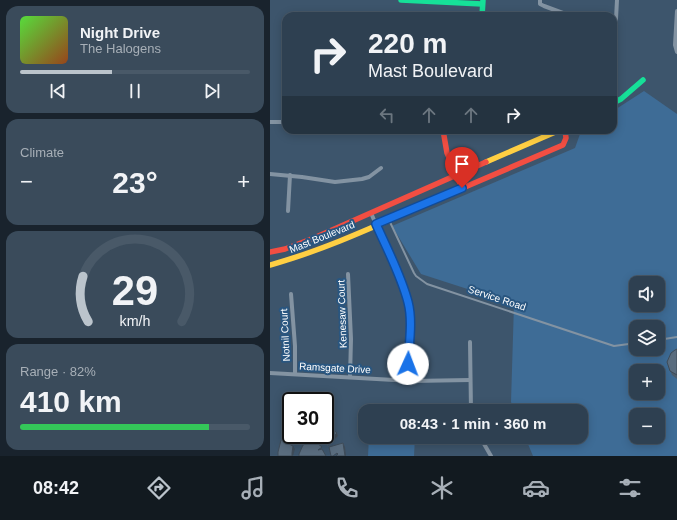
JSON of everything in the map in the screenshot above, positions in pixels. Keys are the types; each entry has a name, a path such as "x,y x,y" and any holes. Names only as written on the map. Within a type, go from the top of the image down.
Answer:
{"street":[{"path":"401,0 482,2"},
{"path":"616,12 617,0"},
{"path":"540,2 562,12"},
{"path":"677,11 677,52"},
{"path":"617,102 643,80"},
{"path":"270,122 282,122"},
{"path":"445,134 447,153 462,188"},
{"name":"Mast Boulevard","path":"270,252 285,249 314,238 551,134"},
{"name":"Mast Boulevard","path":"270,265 298,257 564,145 567,134"},
{"path":"270,174 335,182 370,177 381,168"},
{"path":"288,211 290,176"},
{"path":"371,213 402,284 408,302 410,325 407,380"},
{"name":"Kenesaw Court","path":"348,274 351,338 350,377"},
{"name":"Notnil Court","path":"291,294 295,346 294,374"},
{"path":"470,342 471,404"},
{"name":"Ramsgate Drive","path":"270,373 407,380 470,380"},
{"path":"484,444 491,456"}],"lane":[{"name":"Service Road","path":"388,219 414,273 427,284 614,346 629,344"},
{"path":"665,339 677,337"}],"shaded area":[{"path":"644,91 677,114 677,456 533,456 528,444 588,444 588,404 512,404 514,304 421,274 392,226 575,148 580,134 617,134 617,108"},
{"path":"369,444 415,444 414,456 368,456"}],"building":[{"path":"677,349 677,375 670,371 667,362 671,353"},
{"path":"281,440 282,444 289,444 293,446 292,456 278,456"},
{"path":"343,443 345,456 336,456 338,454 337,453 331,456 329,447"},
{"path":"318,444 322,447 318,450 322,449 326,456 299,456 303,445"}],"traffic: fast":[{"path":"401,0 482,4"},
{"path":"482,12 483,0"},
{"path":"617,101 643,80"}],"traffic: slow":[{"path":"486,162 551,134"},
{"path":"270,265 294,258 342,240 458,190"}],"traffic: jam":[{"path":"444,134 447,153 462,188"},
{"path":"458,190 563,145 566,138 566,134"},
{"path":"270,252 285,249 314,238 486,162"}],"route":[{"path":"408,364 410,325 408,302 402,284 376,224 462,188"}]}
